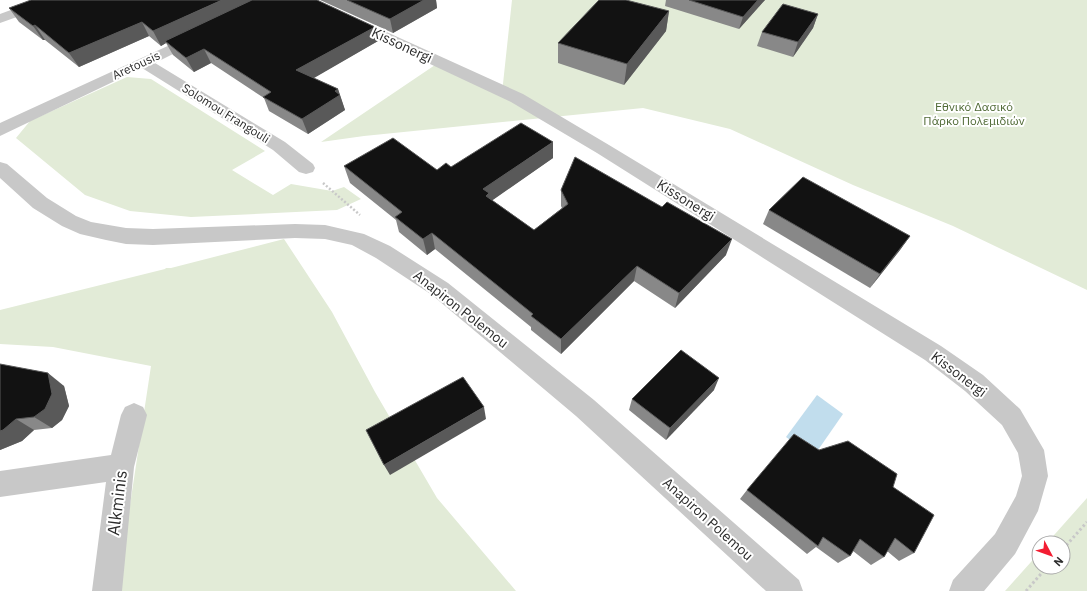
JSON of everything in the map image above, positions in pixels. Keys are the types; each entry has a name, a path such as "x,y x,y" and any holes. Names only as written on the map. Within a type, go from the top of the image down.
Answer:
{"street":[{"path":"0,19 51,0"},
{"name":"Kissonergi","path":"305,0 517,98 603,148 933,353 974,383 1011,417 1031,450 1035,476 1028,501 1004,544 964,591"},
{"name":"Aretousis","path":"0,130 208,31"},
{"name":"Solomou Frangouli","path":"143,62 279,146 306,168"},
{"name":"Anapiron Polemou","path":"0,168 40,203 69,221 87,229 126,236 153,237 295,231 325,232 357,239 383,252 440,289 586,408 788,591"},
{"name":"Alkminis","path":"107,591 120,467 134,416"},
{"path":"0,484 120,467"}],"path":[{"path":"306,168 360,215 346,237"},
{"path":"1071,540 1087,522"},
{"path":"1026,591 1040,575"}],"green space":[{"name":"Εθνικό Δασικό Πάρκο Πολεμιδιών","path":"512,0 1087,0 1087,290 953,226 853,185 730,129 643,108 364,136 321,142 438,63 502,93"},
{"path":"127,77 151,79 265,151 232,170 273,195 291,184 332,191 344,187 361,199 337,210 191,217 130,211 85,195 16,138 30,121"},
{"path":"284,239 332,312 375,392 437,498 516,591 117,591 151,366 53,347 0,344 0,310"},
{"path":"1087,498 1087,591 1005,591 1031,562 1031,575 1071,575 1071,535 1054,535"}],"water":[{"path":"817,395 843,414 818,450 808,453 786,437"}],"building":[{"path":"31,0 222,0 153,31 142,22 69,53 35,25 33,26 9,8"},
{"path":"252,0 317,0 375,27 296,70 338,89 335,91 340,95 302,119 263,97 271,92 204,49 186,58 165,41"},
{"path":"347,0 424,0 390,19"},
{"path":"599,0 626,0 669,11 627,64 558,43"},
{"path":"689,0 758,0 743,17"},
{"path":"783,4 818,14 798,42 762,32"},
{"path":"521,123 553,142 483,189 489,193 486,196 534,230 568,204 561,190 575,157 662,207 667,202 732,239 679,293 637,266 561,339 531,316 533,314 432,233 423,239 395,217 402,212 344,166 393,138 437,170 446,163 451,167"},
{"path":"803,177 910,236 880,274 769,210"},
{"path":"681,350 719,378 670,428 632,399"},
{"path":"0,364 48,373 52,394 45,409 34,417 16,419 0,431"},
{"path":"463,377 484,407 384,465 366,430"},
{"path":"794,434 819,450 848,441 897,474 893,487 934,515 914,553 895,538 884,557 860,539 850,556 823,537 818,546 747,490"}]}
